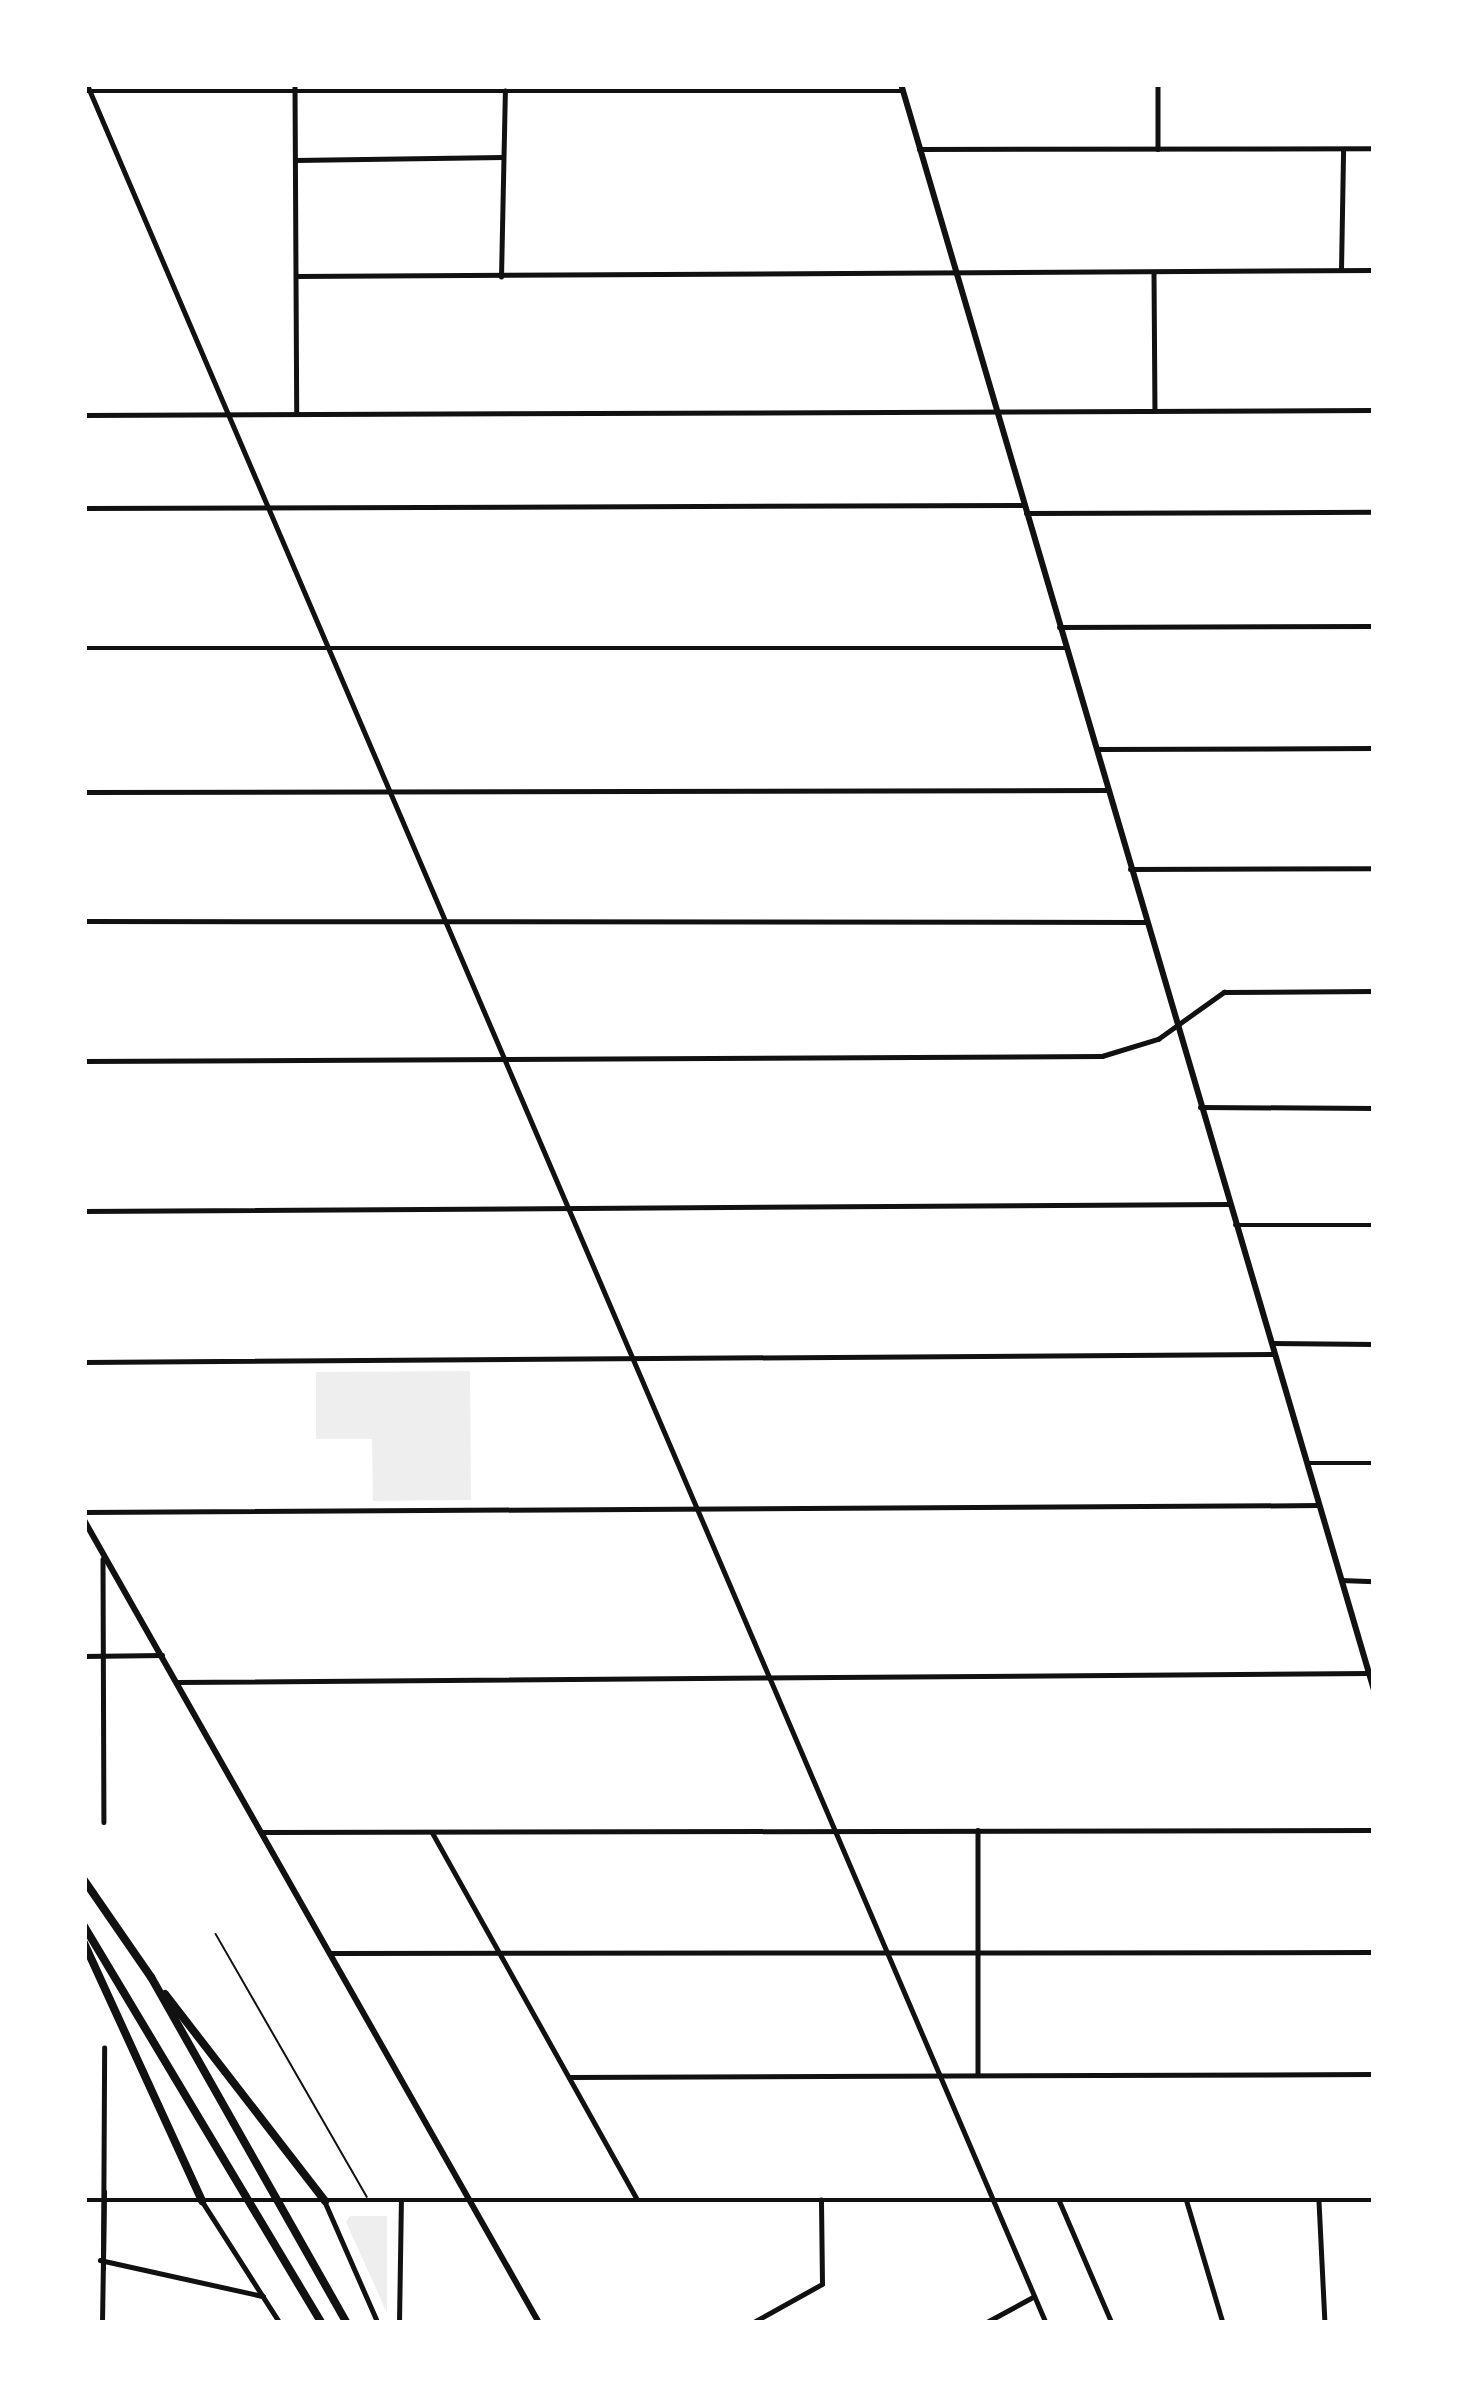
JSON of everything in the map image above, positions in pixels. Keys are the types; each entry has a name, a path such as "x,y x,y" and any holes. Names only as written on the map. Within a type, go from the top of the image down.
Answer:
{"highway":[{"path":"84,1880 151,1977 325,2201"},
{"path":"84,1926 322,2323"},
{"path":"84,1943 202,2201"},
{"path":"151,1977 347,2323"}],"main road":[{"path":"902,87 1374,1690"},
{"path":"84,1516 539,2323"}],"street":[{"path":"1158,84 1158,149"},
{"path":"295,87 297,414"},
{"path":"902,87 87,88 1046,2323"},
{"path":"502,277 505,91"},
{"path":"1342,270 1343,148"},
{"path":"919,149 1374,148"},
{"path":"296,160 503,157"},
{"path":"296,276 1374,270"},
{"path":"1154,271 1155,410"},
{"path":"84,416 1374,410"},
{"path":"84,508 1374,512"},
{"path":"1059,627 1374,626"},
{"path":"84,647 1065,648"},
{"path":"1094,749 1374,748"},
{"path":"84,791 1107,790"},
{"path":"1130,869 1374,868"},
{"path":"84,921 1145,922"},
{"path":"84,1061 1102,1055 1177,1028 1224,992 1374,991"},
{"path":"1200,1107 1374,1108"},
{"path":"84,1211 1229,1204"},
{"path":"1235,1225 1374,1226"},
{"path":"1271,1343 1374,1343"},
{"path":"84,1362 1274,1354"},
{"path":"1306,1463 1374,1463"},
{"path":"84,1516 1319,1505"},
{"path":"103,1553 104,1822"},
{"path":"1341,1580 1374,1581"},
{"path":"84,1656 162,1655"},
{"path":"177,1682 1369,1673"},
{"path":"978,1830 978,2075"},
{"path":"262,1832 1374,1830"},
{"path":"432,1832 638,2199"},
{"path":"329,1953 1374,1952"},
{"path":"102,2323 104,2048"},
{"path":"569,2077 1374,2074"},
{"path":"84,2200 1374,2200"},
{"path":"752,2323 821,2284 821,2200"},
{"path":"1059,2200 1112,2323"},
{"path":"1187,2200 1222,2323"},
{"path":"1319,2200 1325,2323"},
{"path":"202,2201 280,2323"},
{"path":"325,2201 378,2323"},
{"path":"399,2323 401,2201"},
{"path":"104,2260 262,2296"},
{"path":"985,2323 1034,2296"}],"lane":[{"path":"216,1934 369,2201"}],"shaded area":[{"path":"470,1371 471,1500 373,1501 372,1439 316,1439 316,1372"},
{"path":"350,2216 387,2216 387,2313 346,2222"}]}
